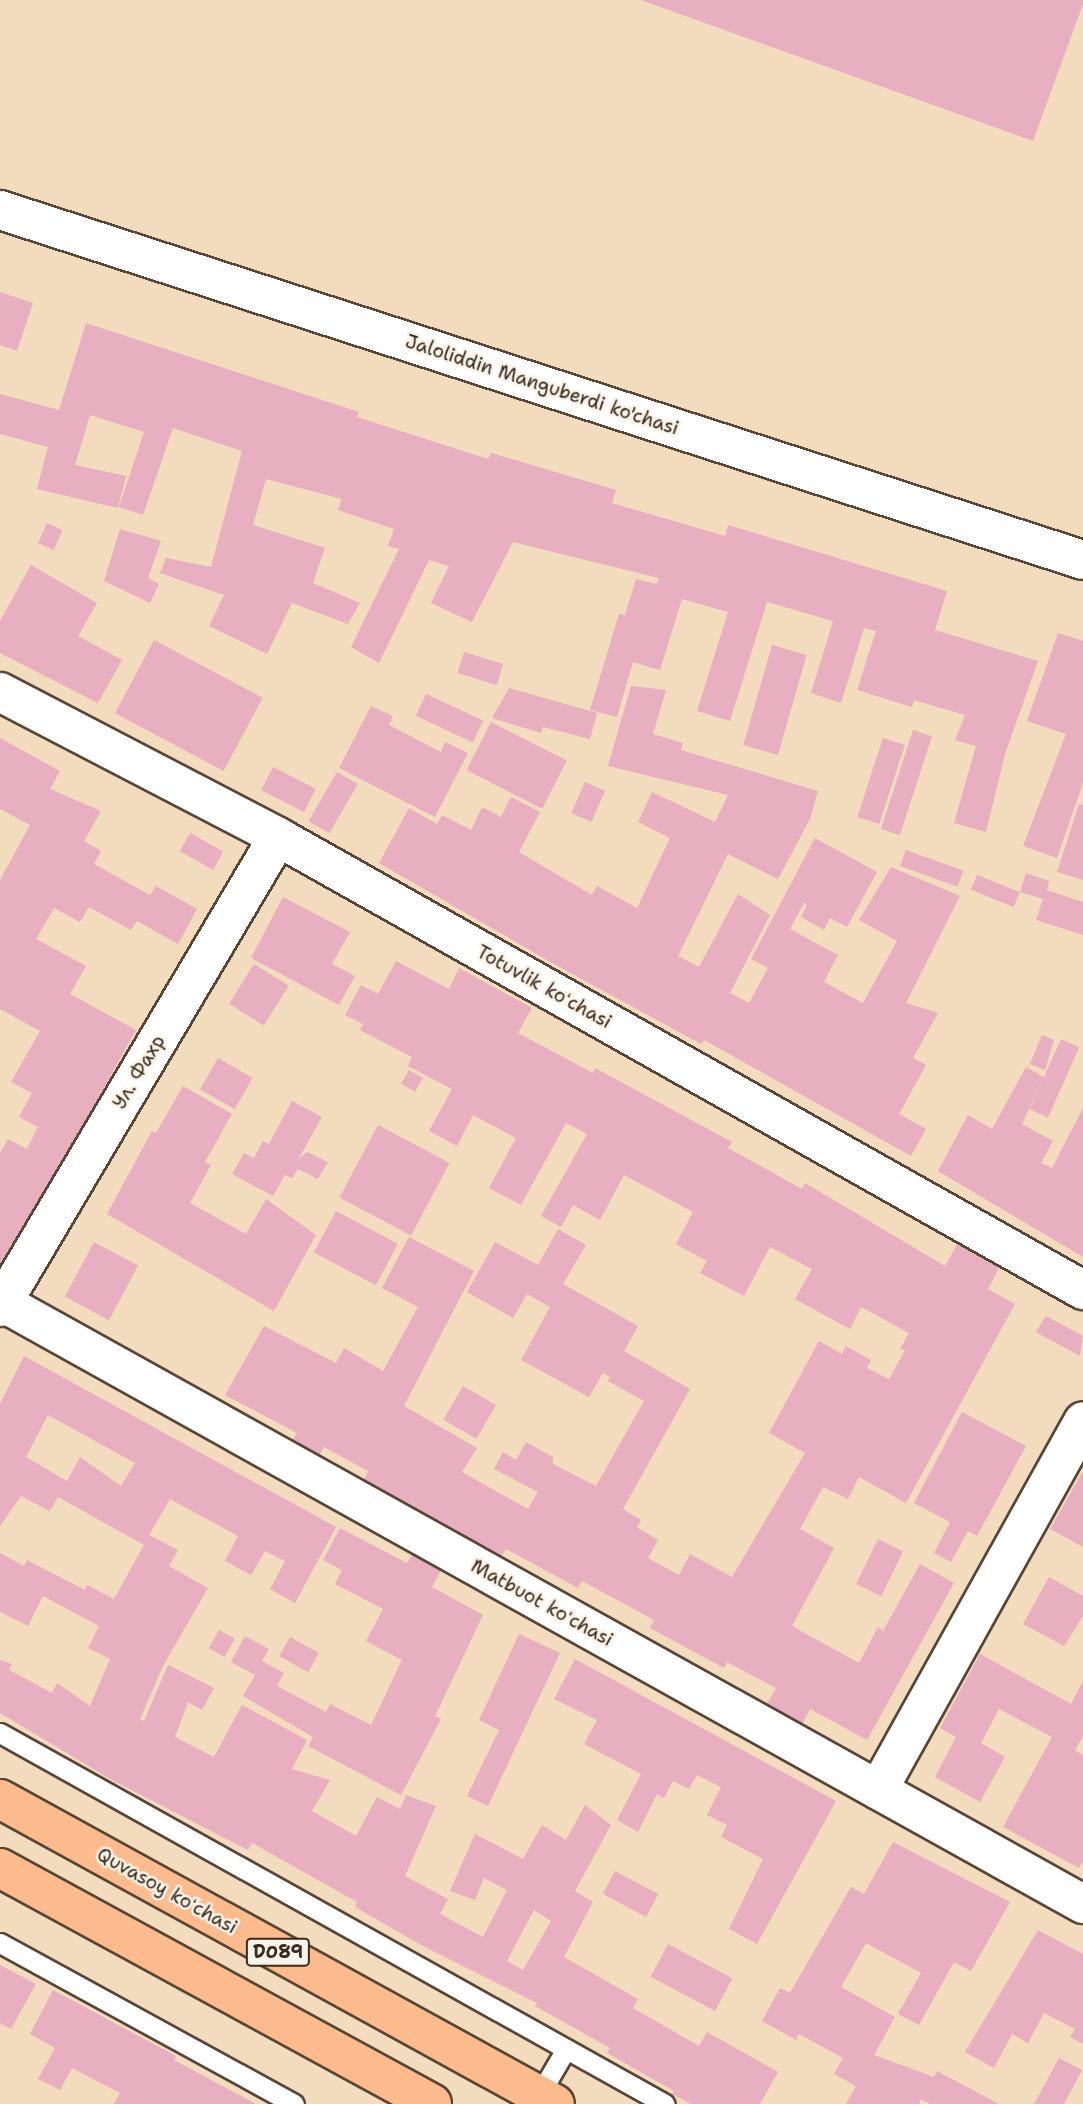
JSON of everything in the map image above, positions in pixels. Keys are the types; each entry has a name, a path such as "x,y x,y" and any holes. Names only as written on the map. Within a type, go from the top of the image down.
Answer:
{"main road":[{"name":"Quvasoy koʻchasi","path":"0,1799 547,2100"},
{"path":"0,1868 432,2104"}],"street":[{"name":"Jaloliddin Manguberdi ko'chasi","path":"0,210 1083,560"},
{"name":"Totuvlik koʻchasi","path":"0,692 278,837 1083,1290"},
{"name":"Ул. Фахр","path":"1,1304 278,837"},
{"name":"Matbuot koʻchasi","path":"1,1304 1083,1904"},
{"path":"878,1790 1083,1421"}],"lane":[{"path":"0,1733 665,2104"},
{"path":"0,1943 294,2104"},
{"path":"547,2100 566,2049"}],"building":[{"path":"641,0 1083,0 1083,4 1033,141"},
{"path":"0,292 33,303 17,351 0,345"},
{"path":"86,323 359,412 357,417 488,459 491,453 616,490 612,503 725,536 728,525 947,591 935,630 1038,661 1005,754 986,832 954,823 976,746 955,740 965,715 914,700 912,707 857,690 876,631 864,628 841,703 811,693 833,621 767,602 730,721 697,711 728,612 682,599 660,670 633,662 617,717 590,710 619,614 625,615 636,579 657,584 659,578 513,542 472,622 431,603 449,566 429,560 379,663 351,647 399,549 388,546 394,529 338,510 342,499 266,479 253,525 325,548 313,583 360,603 348,624 292,603 267,654 209,626 224,595 160,573 166,558 211,567 242,451 173,428 143,515 119,507 144,432 90,415 75,465 126,476 118,508 37,489 48,447 0,434 0,394 59,410"},
{"path":"47,523 63,530 54,550 38,543"},
{"path":"120,529 161,541 148,578 159,584 150,603 104,581"},
{"path":"31,565 97,603 78,636 122,660 98,703 0,653 0,621"},
{"path":"1058,633 1083,641 1083,783 1057,858 1023,846 1066,734 1027,721"},
{"path":"154,640 263,698 224,771 115,713"},
{"path":"772,645 807,655 778,755 743,745"},
{"path":"464,652 503,664 497,685 458,673"},
{"path":"631,686 666,690 653,734 683,743 681,750 818,791 810,819 778,879 728,854 678,956 699,967 738,894 770,915 730,993 749,1003 768,968 751,959 815,838 877,872 847,927 830,918 824,930 801,917 807,905 804,903 790,929 838,955 824,982 863,1003 897,941 859,920 891,867 960,896 906,1003 938,1013 913,1058 926,1065 899,1114 926,1129 911,1156 704,1040 701,1044 554,964 379,863 409,808 437,824 442,815 471,830 482,807 501,817 511,797 540,812 519,852 592,895 597,886 637,908 670,838 638,822 652,792 715,822 728,795 608,766"},
{"path":"509,688 597,713 590,739 543,727 541,733 492,718"},
{"path":"426,694 483,721 473,742 416,716"},
{"path":"371,706 393,716 389,725 441,752 445,742 468,753 435,817 339,768"},
{"path":"491,722 567,761 542,809 466,770"},
{"path":"913,730 932,736 900,835 881,829"},
{"path":"0,738 60,771 50,789 101,811 84,841 101,851 94,864 150,895 156,886 197,909 178,944 137,921 131,930 89,907 80,922 54,908 36,939 86,966 70,994 136,1030 5,1265 0,1263 0,1153 8,1139 27,1149 38,1127 19,1117 32,1093 11,1082 40,1031 0,1009 0,880 30,825 0,809"},
{"path":"883,738 905,745 879,824 857,817"},
{"path":"273,767 316,789 304,812 261,790"},
{"path":"337,772 358,784 329,833 308,821"},
{"path":"585,782 605,791 591,822 571,813"},
{"path":"1079,804 1083,805 1083,880 1057,872"},
{"path":"190,833 223,851 213,870 180,851"},
{"path":"906,850 963,871 958,887 900,866"},
{"path":"1026,873 1049,881 1047,890 1083,902 1083,935 1036,920 1043,899 1020,892"},
{"path":"977,875 1020,892 1014,907 971,890"},
{"path":"283,897 350,932 332,964 355,976 339,1005 251,958"},
{"path":"396,961 449,989 459,968 532,1008 518,1033 593,1073 595,1068 732,1142 728,1148 802,1189 805,1183 945,1266 958,1243 1000,1266 988,1289 1015,1304 906,1503 859,1477 848,1499 823,1487 800,1529 834,1548 792,1626 859,1663 878,1627 883,1631 920,1564 954,1583 867,1740 810,1709 801,1726 765,1708 776,1688 727,1662 724,1668 650,1628 654,1620 582,1581 578,1588 506,1549 501,1557 491,1560 461,1543 465,1536 444,1534 436,1520 364,1480 368,1471 324,1447 318,1457 291,1442 297,1433 225,1395 264,1326 336,1363 344,1348 383,1371 418,1307 382,1288 409,1237 474,1271 404,1406 477,1448 462,1472 528,1509 538,1492 494,1469 503,1452 516,1460 526,1442 553,1457 553,1464 596,1486 644,1401 608,1381 610,1377 603,1373 589,1397 521,1360 550,1307 527,1294 513,1318 467,1292 495,1242 538,1265 558,1229 586,1245 563,1284 638,1326 624,1351 690,1389 623,1509 641,1520 637,1527 658,1540 648,1558 679,1575 690,1554 732,1577 805,1453 769,1433 819,1341 842,1354 846,1346 871,1360 867,1368 889,1379 905,1350 900,1349 909,1333 861,1307 850,1329 795,1299 812,1269 770,1247 744,1296 700,1273 707,1261 676,1244 693,1212 624,1175 600,1220 573,1205 561,1227 541,1216 587,1134 566,1123 521,1205 489,1188 516,1138 473,1115 457,1146 429,1131 452,1089 408,1066 412,1057 360,1030 363,1024 345,1015 361,985 378,994"},
{"path":"254,964 289,986 264,1026 229,1004"},
{"path":"1042,1035 1054,1040 1045,1070 1030,1064"},
{"path":"1061,1039 1079,1047 1048,1117 1030,1109"},
{"path":"218,1058 253,1078 235,1109 200,1089"},
{"path":"1026,1067 1044,1077 1022,1124 1053,1141 1041,1163 1052,1168 1083,1108 1083,1257 938,1171 968,1115 992,1129"},
{"path":"409,1070 423,1078 415,1092 401,1084"},
{"path":"183,1086 232,1114 205,1162 211,1165 190,1203 246,1234 266,1199 316,1235 274,1311 107,1214 152,1131 156,1133"},
{"path":"292,1101 322,1117 298,1160 307,1152 328,1162 318,1179 298,1169 292,1178 285,1175 273,1196 232,1174 244,1153 254,1158 263,1141 269,1144"},
{"path":"378,1125 450,1163 411,1235 340,1197"},
{"path":"336,1211 398,1244 376,1285 314,1252"},
{"path":"94,1242 138,1265 109,1320 65,1297"},
{"path":"1046,1316 1083,1336 1080,1356 1036,1332"},
{"path":"24,1356 336,1527 295,1603 270,1589 285,1561 265,1551 251,1575 225,1561 238,1536 170,1499 149,1535 178,1550 169,1566 208,1588 163,1666 140,1719 144,1721 168,1665 214,1688 202,1710 188,1702 175,1737 214,1757 242,1705 307,1740 292,1769 330,1780 312,1811 356,1836 377,1797 400,1809 406,1795 436,1806 405,1876 448,1899 440,1914 483,1937 507,1890 484,1878 475,1900 450,1891 475,1834 523,1859 542,1825 566,1840 585,1805 611,1825 575,1891 593,1902 564,1957 638,1999 633,2008 699,2046 707,2032 778,2072 760,2104 691,2104 672,2094 674,2091 607,2053 610,2048 535,2006 537,2003 423,1946 355,1907 357,1902 252,1843 248,1850 110,1779 0,1713 0,1660 12,1664 9,1670 52,1693 57,1683 90,1706 110,1659 88,1648 99,1626 43,1596 28,1626 0,1612 0,1553 24,1566 27,1560 85,1590 87,1585 114,1599 144,1545 58,1497 50,1511 21,1496 0,1526 0,1404","holes":["48,1415 135,1463 121,1486 80,1457 67,1481 26,1457","534,1910 551,1921 523,1970 507,1961"]},
{"path":"463,1386 496,1405 476,1439 443,1420"},
{"path":"962,1412 1026,1446 977,1536 968,1531 951,1562 934,1553 950,1522 914,1503"},
{"path":"1083,1471 1083,1547 1050,1529"},
{"path":"340,1528 407,1563 416,1548 445,1563 432,1587 483,1615 435,1716 441,1719 401,1795 308,1746 313,1737 243,1696 255,1675 231,1662 245,1636 269,1649 262,1661 284,1673 277,1686 326,1712 330,1704 371,1725 402,1660 366,1641 383,1609 335,1584 342,1570 323,1560"},
{"path":"878,1539 903,1551 881,1596 856,1584"},
{"path":"1049,1577 1083,1596 1083,1616 1064,1646 1023,1624"},
{"path":"219,1630 235,1639 225,1657 209,1648"},
{"path":"519,1634 560,1653 488,1806 467,1796 499,1730 479,1720"},
{"path":"290,1637 319,1653 308,1672 279,1656"},
{"path":"980,1654 1071,1704 1083,1681 1083,1736 1075,1750 1083,1755 1083,1861 1079,1868 1003,1827 1052,1737 999,1709 981,1743 1005,1757 980,1802 935,1777 956,1737 940,1728"},
{"path":"575,1659 836,1801 757,1944 729,1929 763,1859 721,1837 727,1825 707,1815 721,1787 697,1775 689,1789 673,1781 664,1798 657,1794 638,1832 617,1820 641,1774 584,1744 597,1720 554,1699"},
{"path":"893,1842 1010,1902 971,1971 954,1962 919,2025 898,2014 921,1973 866,1943 841,1987 895,2017 874,2055 934,2077 937,2071 999,2104 930,2104 921,2099 919,2104 846,2104 856,2086 834,2074 843,2058 799,2034 796,2040 762,2021 780,1988 790,1993 851,1887 864,1894"},
{"path":"615,1871 658,1894 646,1917 603,1894"},
{"path":"1038,1930 1083,1954 1083,2044 1070,2037 1075,2029 1044,2013 1028,2043 1012,2034 994,2068 965,2052"},
{"path":"668,1944 732,1978 715,2011 651,1977"},
{"path":"0,1965 36,1984 11,2029 0,2023"},
{"path":"53,1990 176,2056 174,2060 256,2104 114,2104 120,2093 72,2068 60,2090 38,2079 55,2048 30,2034"},
{"path":"1059,2058 1082,2070 1064,2104 1034,2104"}]}
